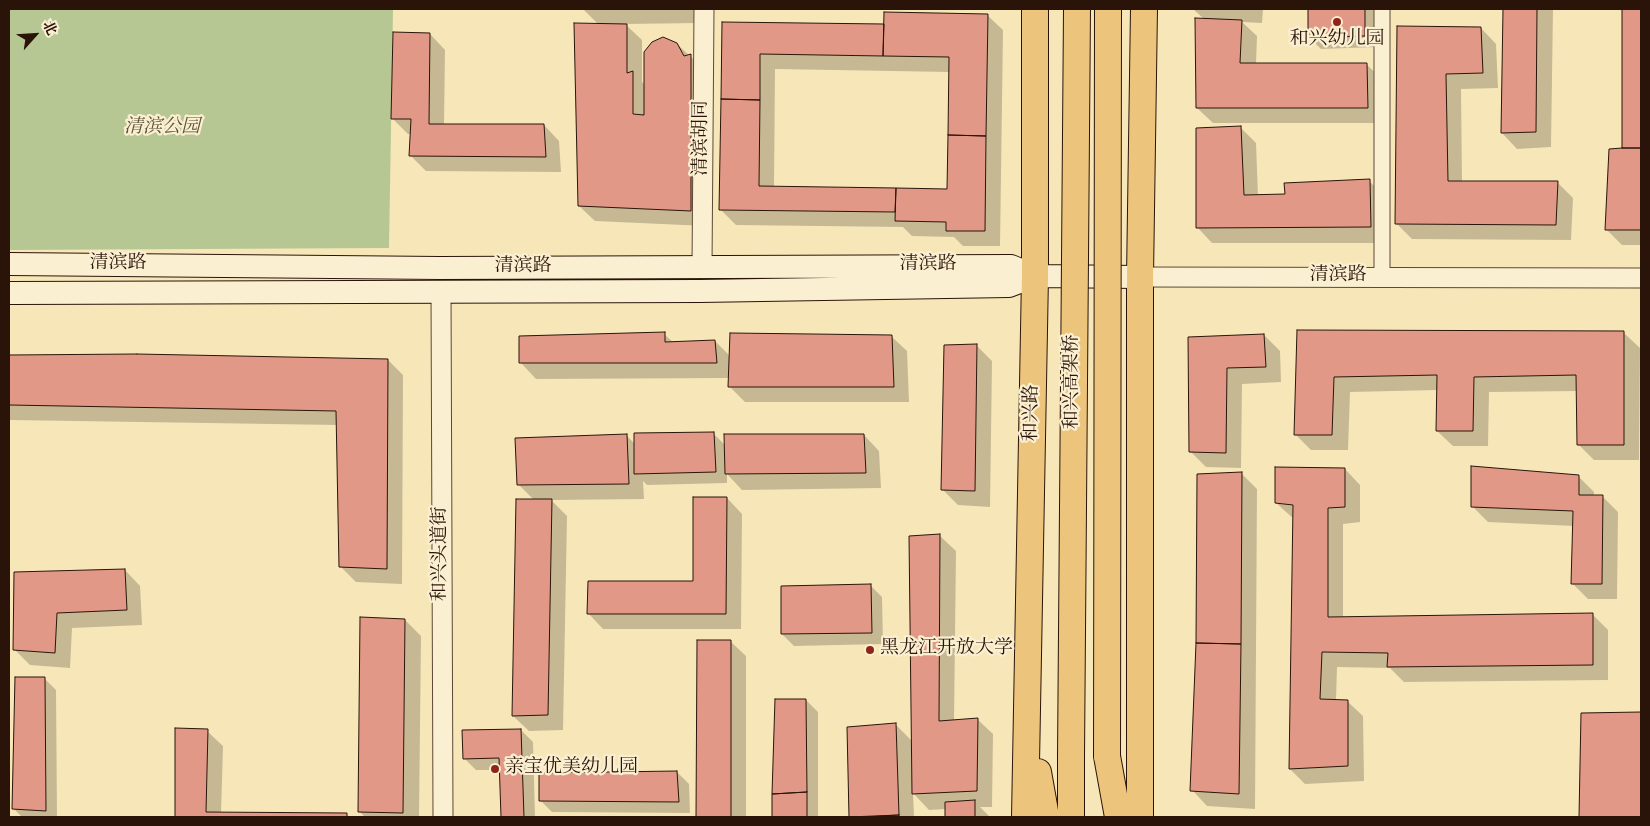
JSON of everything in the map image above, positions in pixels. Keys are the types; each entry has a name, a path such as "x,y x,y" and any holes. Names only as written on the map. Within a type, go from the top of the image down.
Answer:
{"highway":[{"name":"和兴路","path":"1025,817 1035,276 1035,9"},
{"name":"和兴高架桥","path":"1071,817 1077,9"},
{"name":"和兴高架桥","path":"1107,756 1108,9"},
{"path":"1140,817 1140,276 1144,9"},
{"path":"1026,705 1046,817"},
{"path":"1107,756 1108,817"},
{"path":"1107,756 1118,817"}],"main road":[{"name":"清滨路","path":"9,264 440,268 1011,266 1035,276"},
{"name":"清滨路","path":"9,293 700,291 1008,286 1035,276 1140,276"}],"street":[{"name":"清滨胡同","path":"702,267 704,9"},
{"path":"1382,9 1382,277"},
{"name":"清滨路","path":"1140,276 1641,278"},
{"name":"和兴头道街","path":"441,292 442,817"}],"green space":[{"name":"清滨公园","path":"9,9 393,9 389,248 9,250"}],"building":[{"name":"和兴幼儿园","path":"1308,9 1365,9 1365,36 1308,38"},
{"path":"1503,9 1537,9 1536,132 1501,133"},
{"path":"1622,9 1641,9 1641,148 1622,148"},
{"path":"884,12 988,14 986,136 948,135 949,57 883,56"},
{"path":"1195,18 1242,20 1240,63 1367,63 1368,108 1196,108"},
{"path":"722,22 884,24 883,56 760,54 760,100 721,99"},
{"path":"574,23 627,24 627,73 633,71 633,114 644,115 644,52 652,42 663,37 677,43 684,56 691,54 691,211 578,206"},
{"path":"1397,26 1481,27 1483,73 1446,74 1448,181 1558,181 1556,225 1395,224"},
{"path":"393,32 430,33 429,124 544,124 546,157 409,156 411,119 391,119"},
{"path":"721,99 760,100 759,186 896,188 895,212 719,210"},
{"path":"1241,126 1244,195 1285,194 1284,183 1370,179 1371,227 1196,228 1196,128"},
{"path":"948,135 986,136 985,231 946,231 946,222 895,221 896,188 947,189"},
{"path":"1641,148 1641,230 1605,230 1609,149"},
{"path":"1297,330 1624,331 1624,445 1577,445 1576,375 1474,377 1473,431 1436,431 1437,375 1334,377 1332,435 1294,435"},
{"path":"665,332 665,342 715,340 717,363 519,363 519,336"},
{"path":"730,333 892,335 894,387 728,387"},
{"path":"1264,334 1266,367 1227,368 1226,453 1189,452 1188,337"},
{"path":"977,344 975,491 941,490 944,345"},
{"path":"137,354 388,359 387,569 339,567 336,411 9,405 9,355"},
{"path":"714,432 716,472 634,474 634,433"},
{"path":"627,434 629,484 517,485 515,438"},
{"path":"724,434 864,434 866,473 725,474"},
{"path":"1471,466 1579,475 1579,495 1603,495 1602,584 1571,584 1573,511 1471,507"},
{"path":"1275,467 1345,468 1345,507 1328,508 1328,617 1593,613 1593,665 1387,667 1388,653 1322,652 1320,699 1348,700 1348,766 1289,769 1293,505 1275,503"},
{"path":"1242,472 1241,644 1196,643 1197,474"},
{"path":"693,497 727,497 726,614 587,614 588,581 693,581"},
{"path":"516,499 552,499 548,715 512,716"},
{"path":"940,534 939,721 978,718 977,791 912,794 909,536"},
{"path":"125,569 127,610 57,613 55,653 13,650 14,572"},
{"path":"871,584 872,633 781,634 781,586"},
{"path":"360,617 405,619 403,813 358,812"},
{"path":"697,640 731,640 731,817 696,817"},
{"path":"1196,643 1241,644 1239,794 1190,791"},
{"path":"15,677 45,677 46,811 12,809"},
{"path":"775,699 806,699 807,792 772,794"},
{"path":"1641,712 1641,817 1579,817 1581,713"},
{"path":"896,723 899,815 849,817 847,727"},
{"path":"175,728 208,729 206,812 347,813 347,817 175,817"},
{"path":"521,729 524,817 501,817 499,758 463,759 462,730"},
{"path":"677,771 679,802 539,801 539,773"},
{"path":"807,792 807,817 772,817 772,794"},
{"path":"975,800 975,817 945,817 945,802"},
{"path":"899,815 899,817 865,817"}],"place":[{"name":"和兴幼儿园","path":"1337,22"},
{"name":"黑龙江开放大学","path":"870,650"},
{"name":"亲宝优美幼儿园","path":"495,769"}]}
